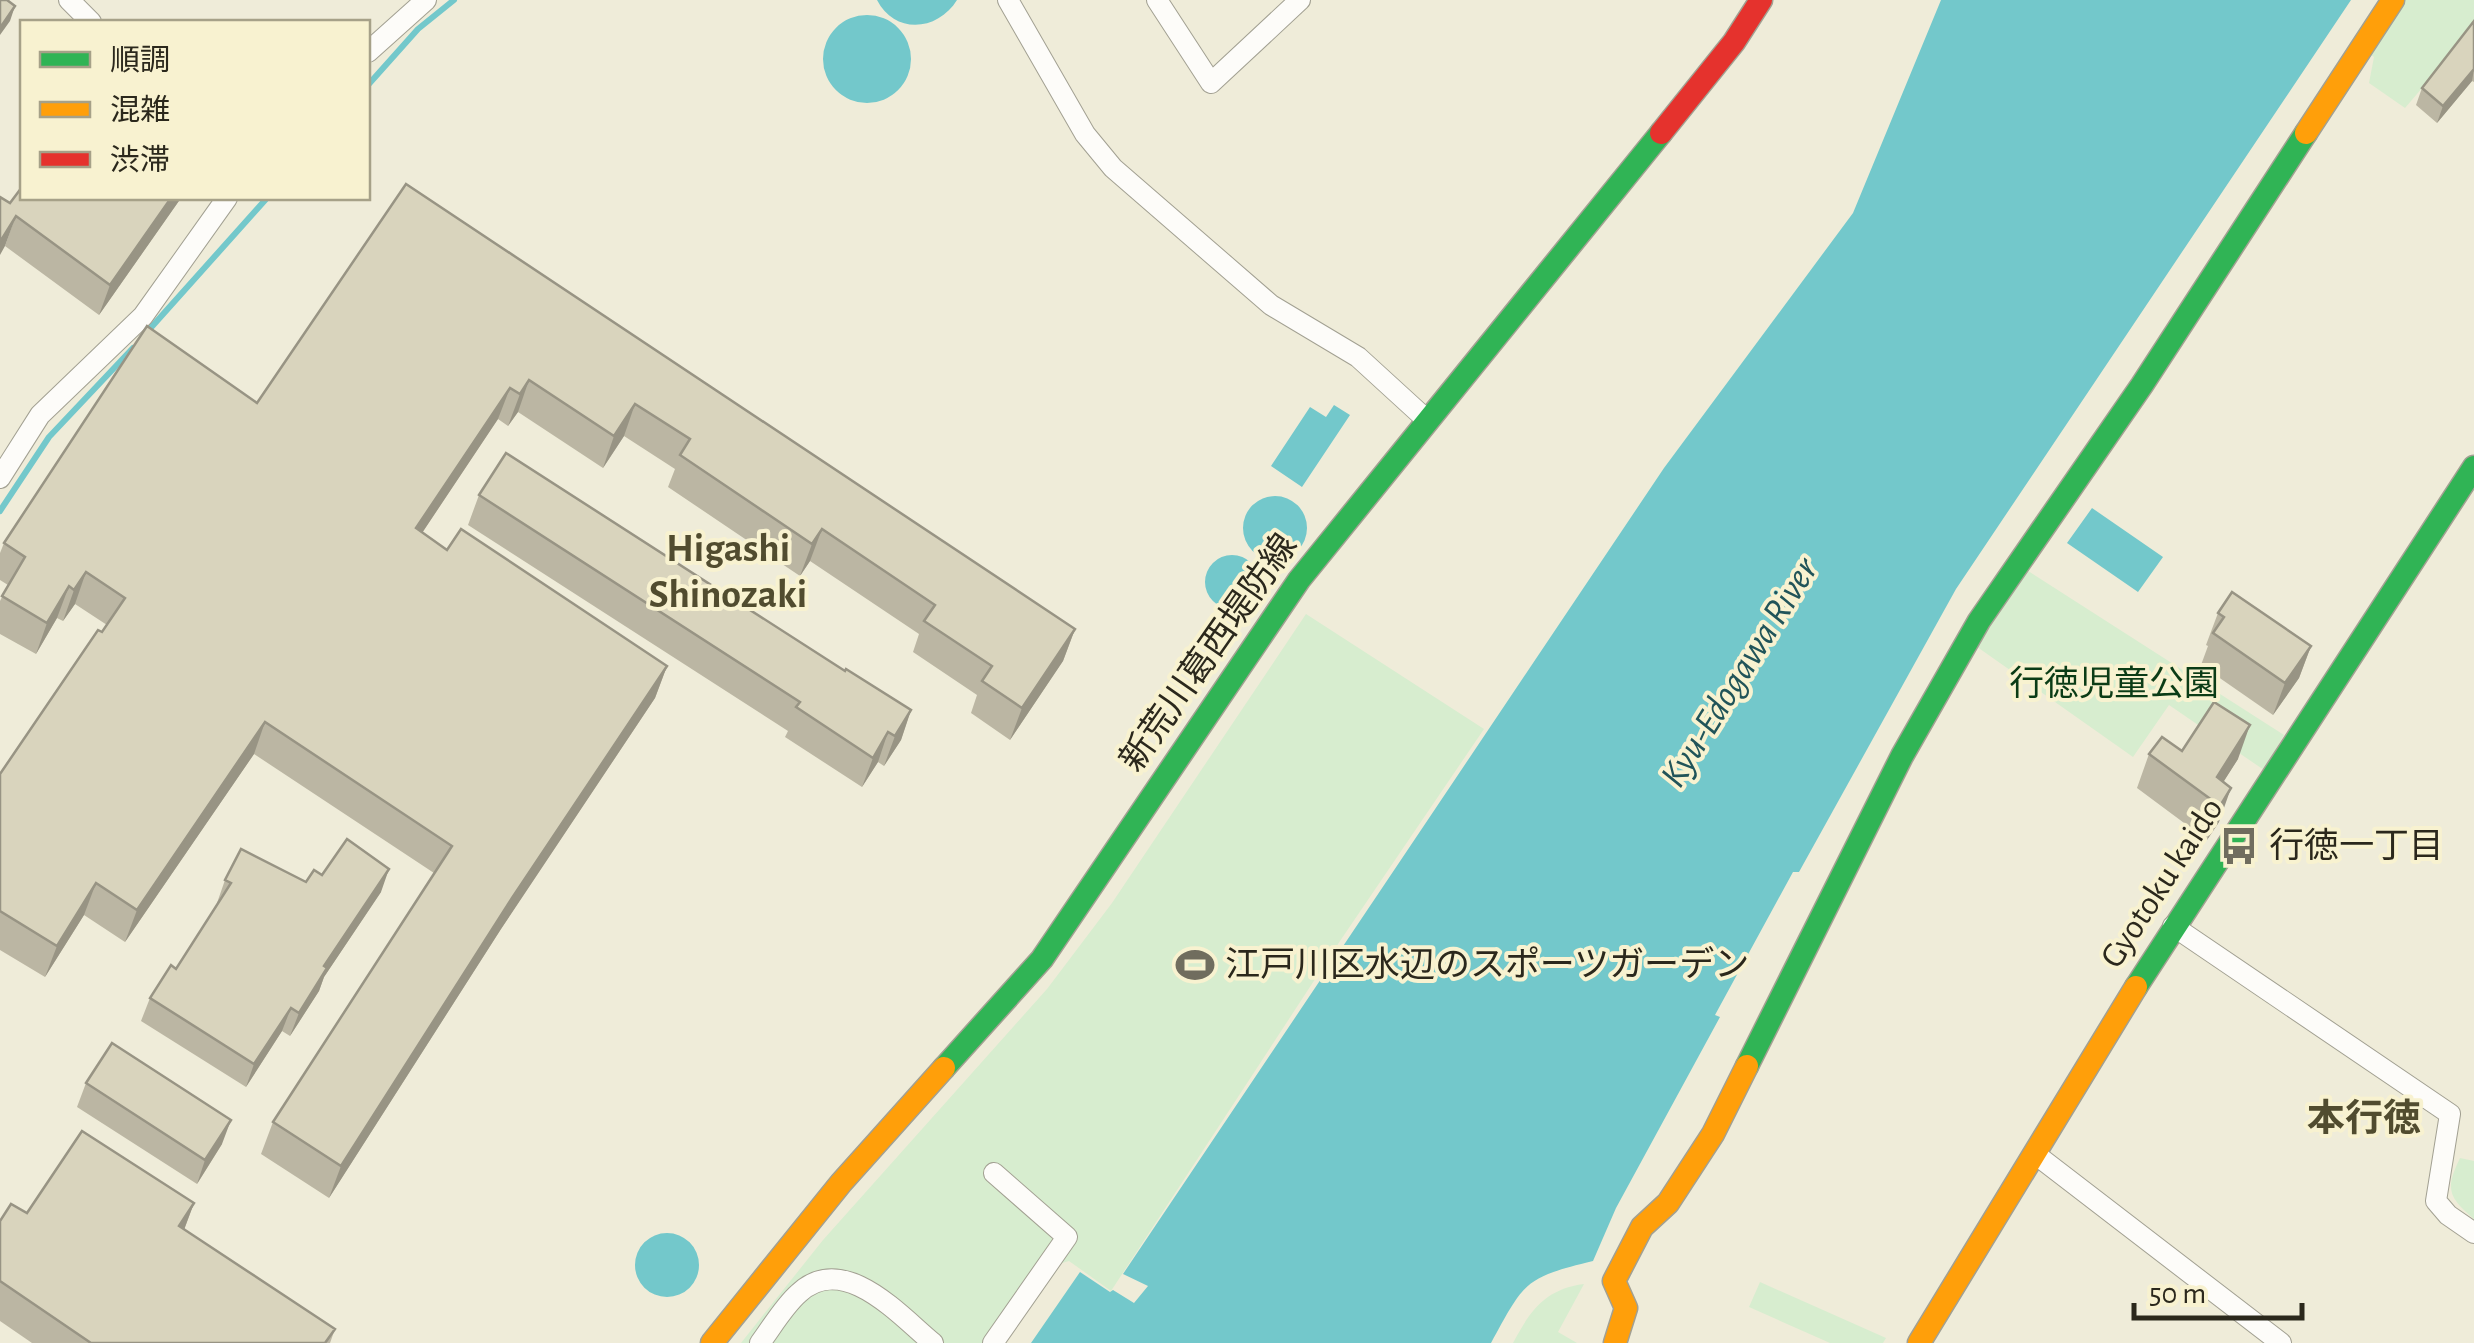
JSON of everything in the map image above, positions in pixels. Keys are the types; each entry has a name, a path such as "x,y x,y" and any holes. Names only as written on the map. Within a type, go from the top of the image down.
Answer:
{"main road":[{"name":"新荒川葛西堤防線","path":"712,1343 841,1182 1042,958 1299,580 1734,42 1762,0"},
{"path":"1615,1343 1626,1312 1614,1281 1620,1265 1642,1228 1668,1203 1713,1134 1902,756 1962,649 2142,385 2393,0"},
{"name":"Gyotoku kaido","path":"1919,1343 2174,926 2474,467"}],"street":[{"path":"68,0 89,20"},
{"path":"370,50 426,0"},
{"path":"1008,0 1086,134 1113,168 1271,305 1358,357 1428,421"},
{"path":"1156,0 1211,84 1300,0"},
{"path":"0,478 40,415 143,316 226,200"},
{"path":"2174,926 2450,1114 2436,1201 2448,1216 2474,1234"},
{"path":"2035,1154 2281,1343"},
{"path":"993,1343 1067,1237 994,1173"},
{"path":"760,1343 800,1291 823,1280 849,1281 868,1290 933,1343"}],"green space":[{"path":"2400,0 2474,0 2474,34 2470,32 2405,108 2369,83 2374,57 2368,53"},
{"name":"行徳児童公園","path":"2025,569 2284,735 2264,770 2169,705 2133,757 1973,644"},
{"name":"江戸川区水辺のスポーツガーデン","path":"1306,614 1484,729 1111,1291 1069,1261 1062,1263 1005,1343 741,1343 823,1240 1047,989 1112,903"},
{"path":"2460,1158 2474,1161 2474,1219 2452,1192 2452,1178"},
{"path":"1760,1282 1886,1338 1883,1343 1830,1343 1749,1307"},
{"path":"1584,1284 1558,1332 1577,1343 1513,1343 1540,1303 1559,1291"}],"water":[{"path":"877,0 957,0 939,18 917,25 894,19"},
{"name":"Kyu-Edogawa River","path":"1941,0 2351,0 1956,589 1715,1015 1720,1017 1616,1208 1593,1261 1553,1272 1529,1285 1491,1343 1031,1343 1080,1272 1134,1303 1148,1286 1123,1274 1664,468 1853,213"},
{"path":"867,15 892,22 904,34 911,59 904,84 892,96 867,103 842,96 830,84 823,59 830,34 842,22"},
{"path":"1334,405 1350,415 1302,487 1271,466 1310,407 1326,417"},
{"path":"1275,496 1298,505 1307,528 1298,551 1275,560 1252,551 1243,528 1252,505"},
{"path":"2092,508 2163,557 2138,592 2067,543"},
{"path":"1232,555 1251,563 1259,582 1251,601 1232,609 1213,601 1205,582 1213,563"},
{"path":"667,1233 690,1242 699,1265 690,1288 667,1297 644,1288 635,1265 644,1242"}],"building":[{"path":"0,0 15,6 0,28"},
{"path":"2474,21 2474,69 2443,106 2422,88"},
{"path":"406,184 1075,629 1022,708 982,681 992,666 924,621 935,605 822,529 812,544 680,455 690,439 635,404 614,436 529,380 520,394 510,388 416,528 447,550 461,529 667,666 512,898 341,1166 273,1122 452,846 265,722 137,910 96,883 57,946 0,911 0,774 98,630 102,632 125,598 86,572 74,590 69,586 47,623 2,596 25,557 4,543 147,326 257,403"},
{"path":"20,190 20,200 170,200 110,285 16,216 0,242 0,197 10,203"},
{"path":"506,453 911,710 895,736 888,732 873,758 796,707 800,702 479,495"},
{"path":"2232,592 2311,646 2285,683 2213,633 2224,617 2218,613"},
{"path":"2214,702 2250,725 2217,777 2231,788 2220,806 2149,754 2162,737 2182,751"},
{"path":"347,839 389,869 324,966 327,968 299,1013 291,1008 254,1064 150,998 171,965 176,969 231,883 225,880 241,849 306,882 314,870 322,875"},
{"path":"112,1043 231,1120 205,1160 86,1083"},
{"path":"82,1131 194,1203 179,1226 335,1329 325,1343 91,1343 0,1281 0,1221 11,1204 27,1213"}],"waterway":[{"path":"370,83 418,29 454,0"},
{"path":"148,331 265,200"},
{"path":"0,511 49,437 133,348"}],"traffic: fast":[{"path":"944,1068 1042,959 1299,580 1661,133"},
{"path":"1747,1066 1902,756 1979,621 2142,385 2306,133"},
{"path":"2136,987 2474,467"}],"traffic: slow":[{"path":"2306,133 2393,0"},
{"path":"1919,1343 2136,987"},
{"path":"1615,1343 1626,1308 1614,1281 1642,1227 1668,1203 1713,1134 1747,1066"},
{"path":"712,1343 841,1183 944,1068"}],"traffic: jam":[{"path":"1661,133 1734,42 1761,0"}],"place":[{"name":"行徳一丁目","path":"2239,846"},
{"name":"江戸川区水辺のスポーツガーデン","path":"1195,965"}],"district":[{"name":"Higashi Shinozaki","path":"728,572"},
{"name":"本行徳","path":"2364,1120"}]}
